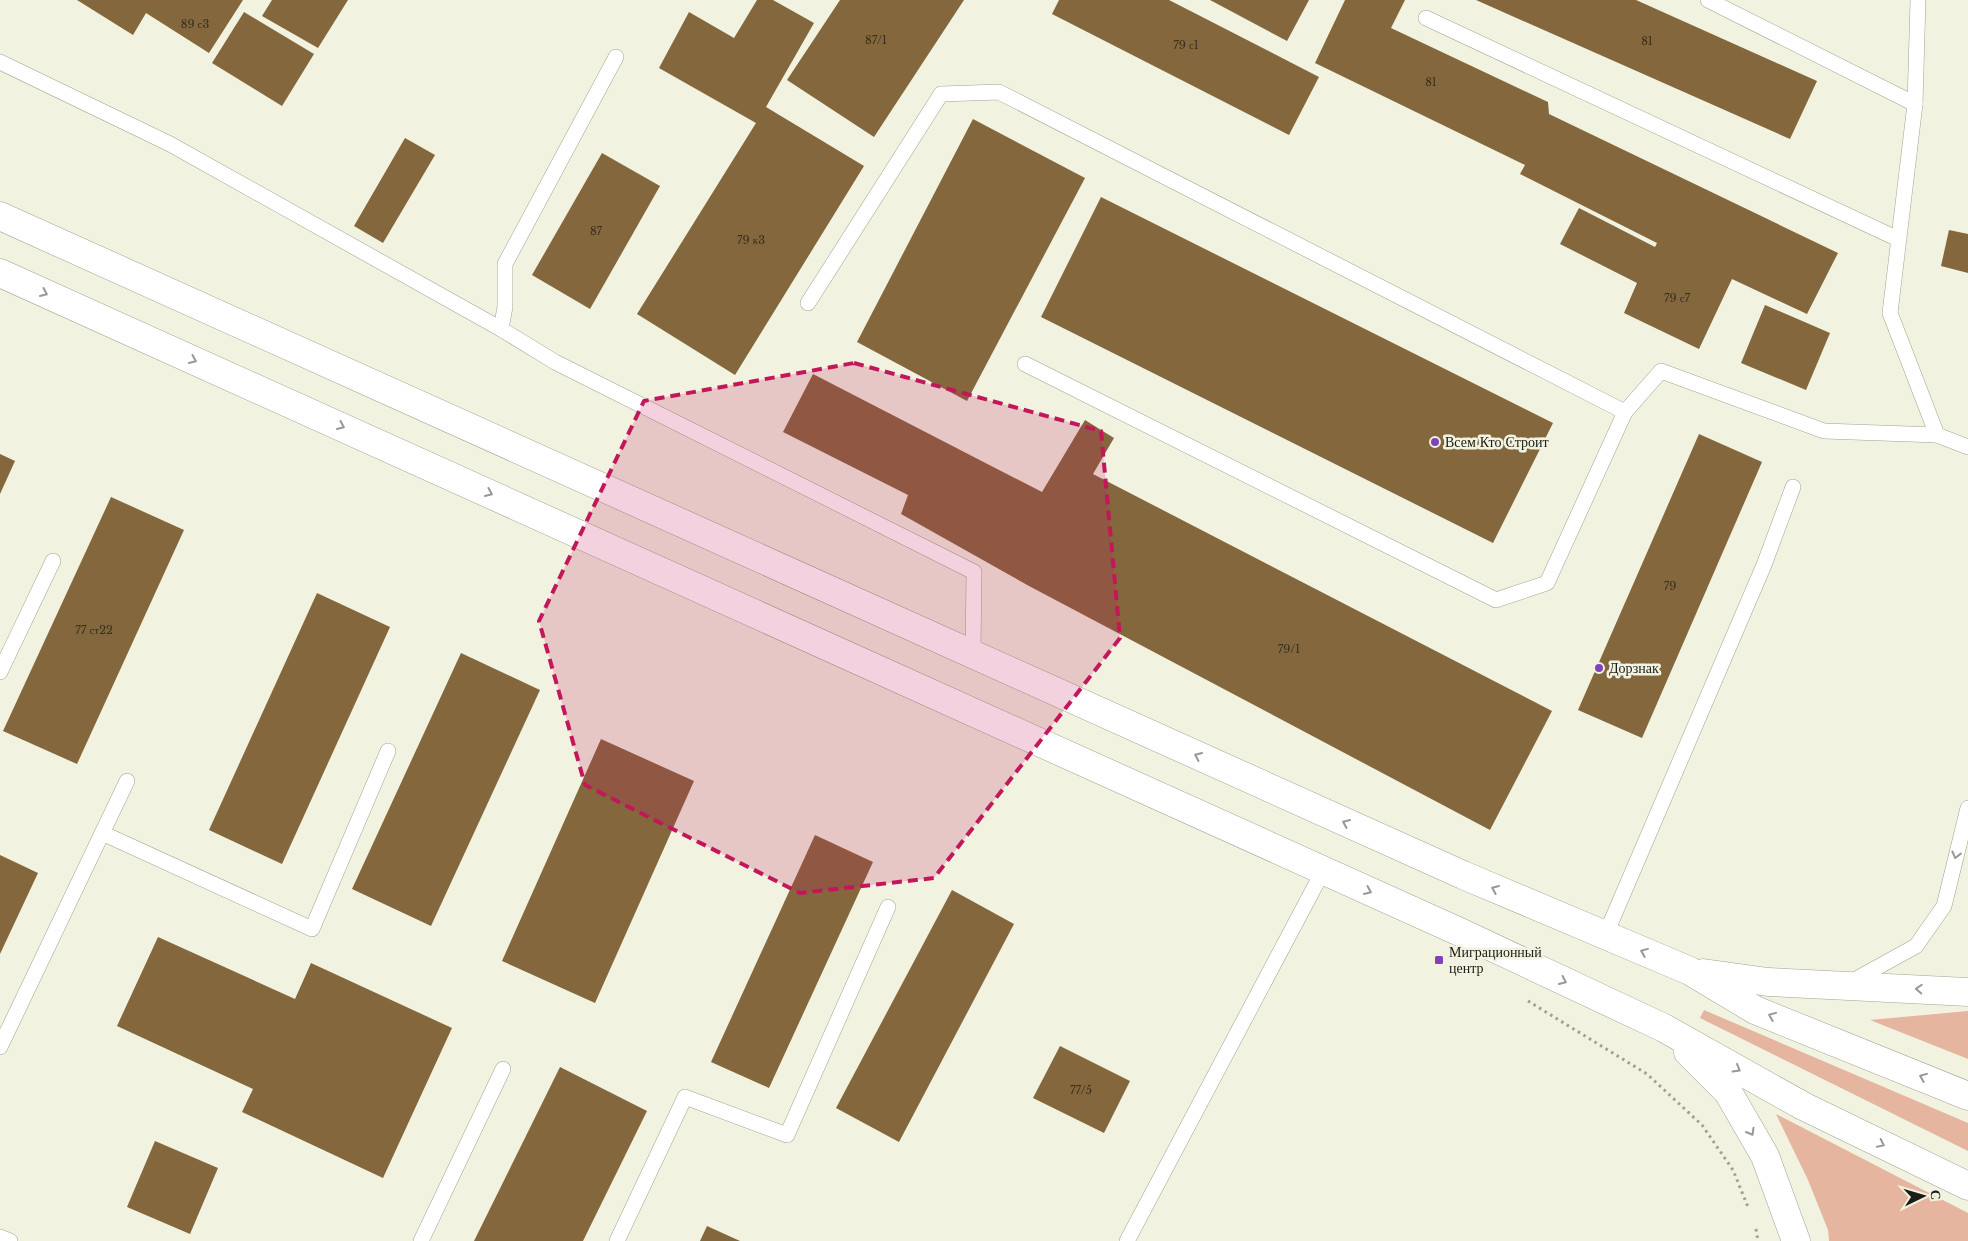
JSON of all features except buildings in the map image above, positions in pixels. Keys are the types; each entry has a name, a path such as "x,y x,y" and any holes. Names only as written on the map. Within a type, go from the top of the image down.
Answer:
{"main road":[{"path":"0,216 1454,871 1690,971 1755,1010 1968,1096"},
{"path":"0,273 1324,871 1664,1028 1803,1106 1968,1186"},
{"path":"1690,971 1768,982 1968,992"},
{"path":"1664,1028 1728,1092 1765,1156 1796,1241"}],"lane":[{"path":"1708,0 1915,104"},
{"path":"1918,0 1915,104 1890,313 1937,435"},
{"path":"1426,18 1898,239"},
{"path":"501,329 504,307 505,264 616,57"},
{"path":"0,62 170,144 501,329 555,362 974,572 972,654"},
{"path":"808,303 942,94 999,92 1626,412"},
{"path":"1025,364 1496,600 1547,583 1626,412 1661,371 1824,431 1937,435 1968,447"},
{"path":"1605,936 1764,565 1793,487"},
{"path":"0,672 53,561"},
{"path":"102,833 312,929 388,751"},
{"path":"0,1047 127,781"},
{"path":"1845,986 1916,946 1933,922 1944,906 1968,808"},
{"path":"1127,1241 1324,871"},
{"path":"617,1241 686,1097 787,1135 888,907"},
{"path":"421,1241 503,1069"},
{"path":"0,1237 10,1241"}],"path":[{"path":"1520,996 1647,1074 1702,1125 1733,1170 1750,1213"},
{"path":"1753,1222 1758,1241"}],"highlighted area":[{"path":"854,363 1101,431 1120,638 934,878 800,893 585,785 539,621 644,401"}],"shaded area":[{"path":"1704,1010 1968,1123 1968,1151 1700,1018"},
{"path":"1968,1011 1968,1059 1870,1020"},
{"path":"1776,1114 1968,1213 1968,1241 1829,1241 1828,1230 1808,1180"}],"place":[{"name":"Всем Кто Строит","path":"1435,442"},
{"name":"Дорзнак","path":"1599,668"},
{"name":"Миграционный центр","path":"1439,960"}]}
